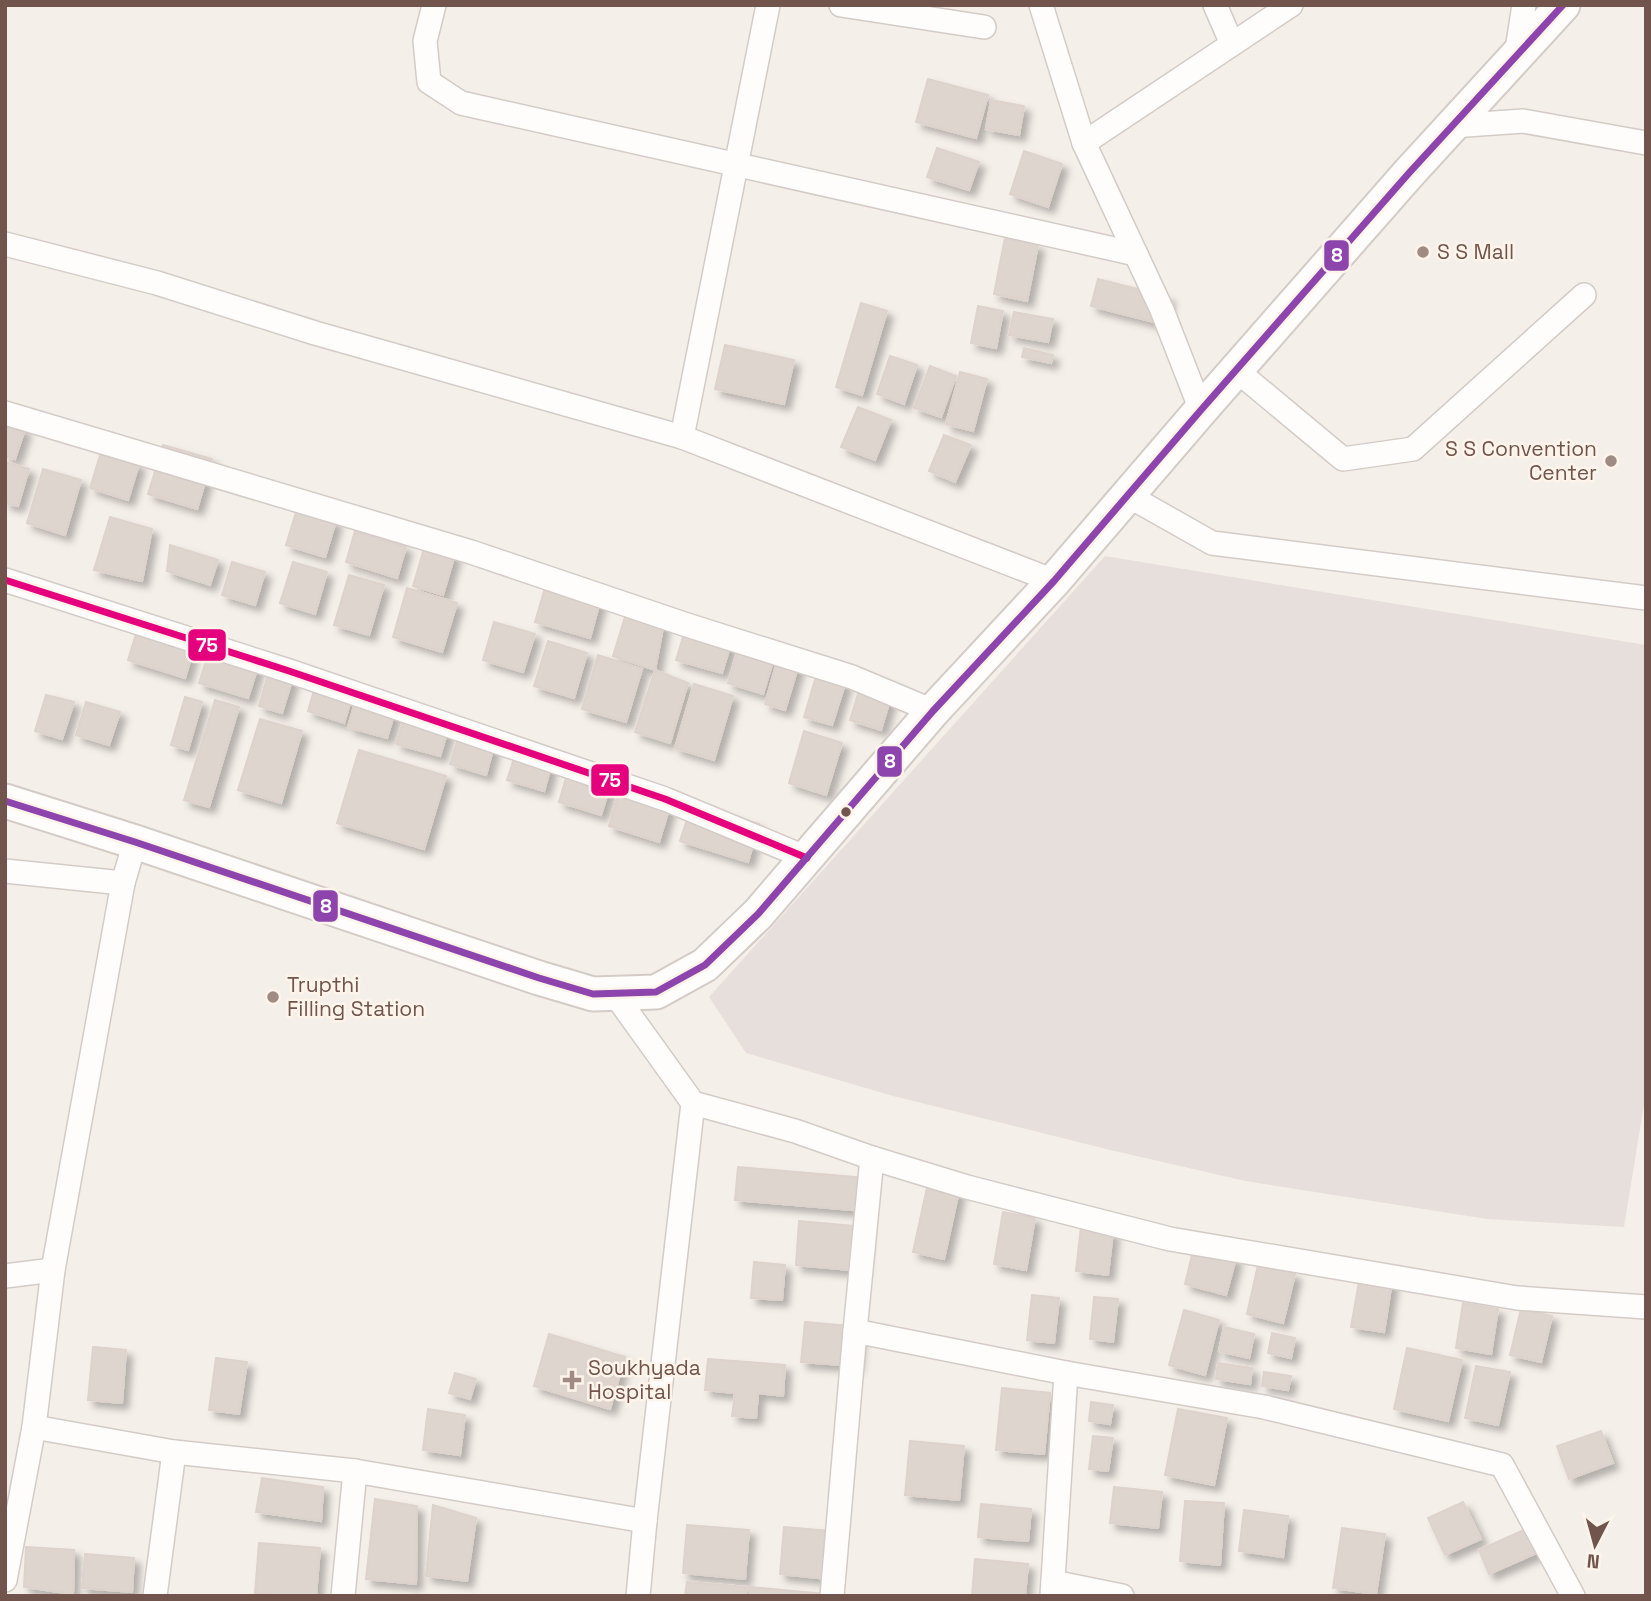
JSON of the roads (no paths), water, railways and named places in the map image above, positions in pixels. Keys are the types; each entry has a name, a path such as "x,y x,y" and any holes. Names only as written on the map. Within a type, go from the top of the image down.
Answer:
{"main road":[{"path":"5,801 593,994 656,992 705,965 758,914 933,710 1054,581 1409,173 1563,5"}],"street":[{"path":"434,5 425,41 429,82 461,103 1136,254"},
{"path":"682,437 768,5"},
{"path":"841,5 985,27"},
{"path":"1041,5 1084,143 1162,310 1201,410"},
{"path":"1215,5 1232,44"},
{"path":"1084,143 1291,5"},
{"path":"1516,56 1524,5"},
{"path":"1451,126 1523,121 1646,143"},
{"path":"5,244 157,283 315,333 682,437 1054,581"},
{"path":"1236,370 1343,459 1413,449 1584,295"},
{"path":"5,413 471,552 674,621 852,677 933,710"},
{"path":"1127,495 1212,543 1646,598"},
{"path":"5,580 289,671 652,794 807,858"},
{"path":"5,1580 34,1427 53,1270 123,883 135,842"},
{"path":"5,871 123,883"},
{"path":"614,993 693,1103 795,1131 967,1187 1170,1238 1517,1298 1646,1307"},
{"path":"638,1596 693,1103"},
{"path":"832,1596 872,1158"},
{"path":"5,1276 53,1270"},
{"path":"855,1331 1066,1373 1264,1407 1502,1465 1573,1596"},
{"path":"1066,1373 1052,1589 1122,1596"},
{"path":"34,1427 174,1452 355,1471 645,1521"},
{"path":"155,1596 174,1452"},
{"path":"343,1596 355,1471"}],"place":[{"name":"S S Mall","path":"1423,252"},
{"name":"S S Convention Center","path":"1611,461"},
{"name":"Trupthi Filling Station","path":"273,997"},
{"name":"Soukhyada Hospital","path":"572,1380"}]}
